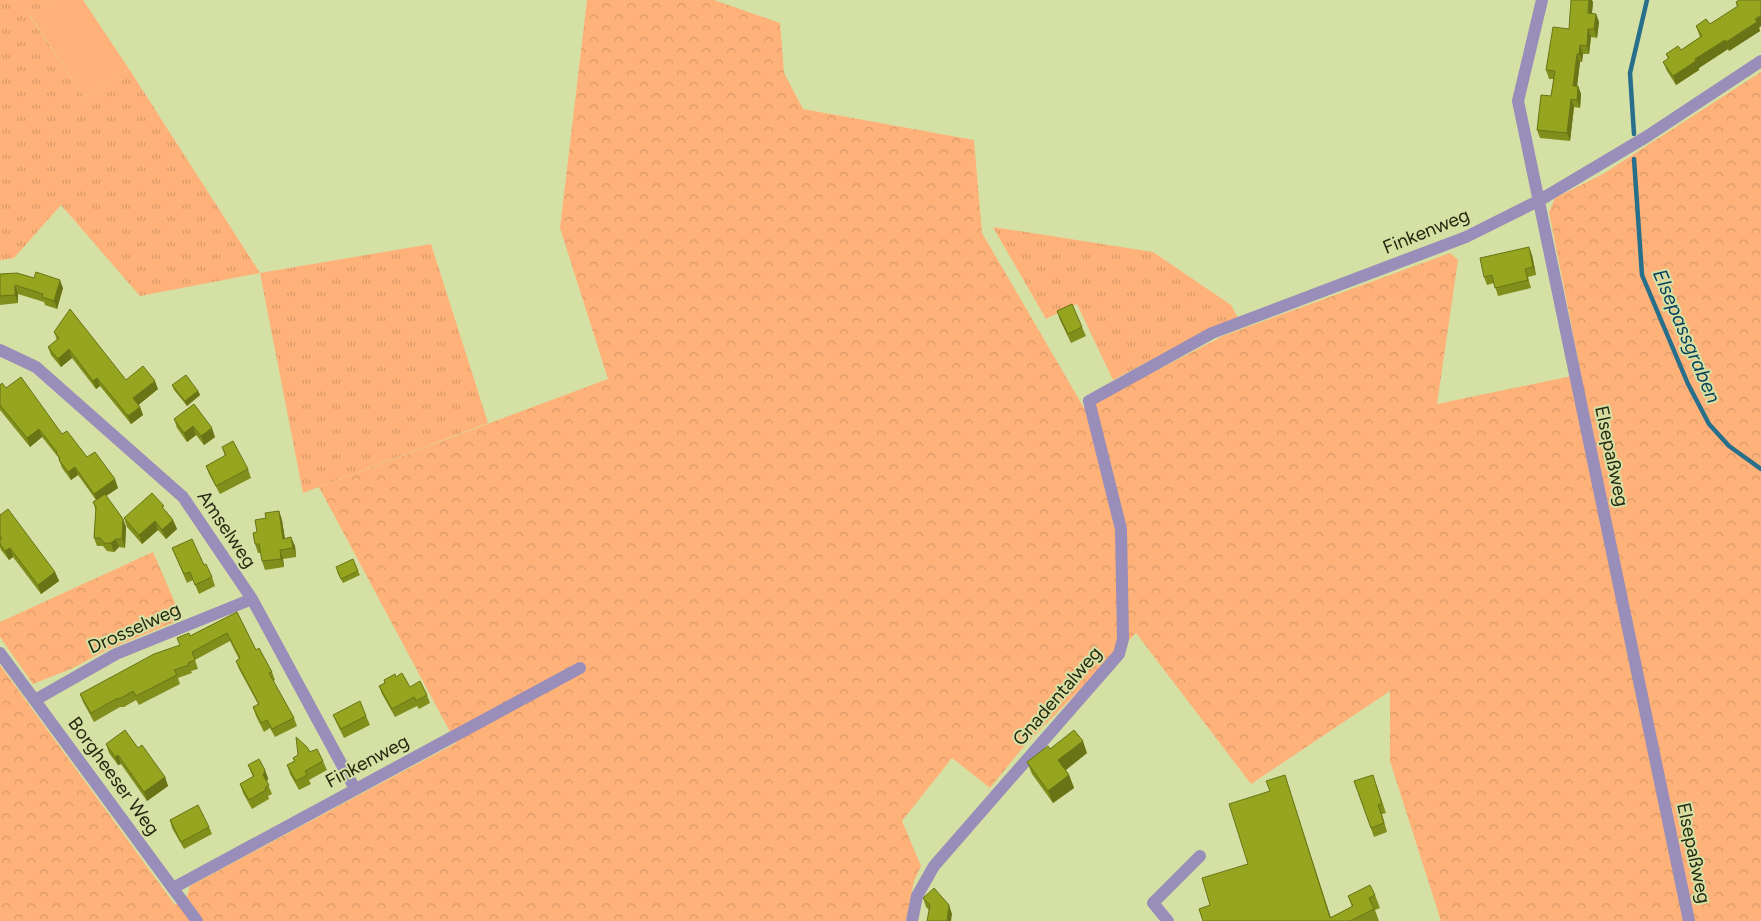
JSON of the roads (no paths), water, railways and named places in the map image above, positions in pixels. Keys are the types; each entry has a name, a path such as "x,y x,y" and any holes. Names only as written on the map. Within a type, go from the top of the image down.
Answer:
{"street":[{"name":"Elsepaßweg","path":"1542,0 1518,101 1689,921"},
{"name":"Finkenweg","path":"1088,401 1212,333 1466,237 1540,200 1646,138 1761,61"},
{"name":"Amselweg","path":"0,350 36,367 183,497 252,599 355,789"},
{"name":"Gnadentalweg","path":"912,921 917,896 934,866 1119,654 1123,639 1121,529 1088,401"},
{"name":"Drosselweg","path":"35,700 116,654 252,599"},
{"name":"Borgheeser Weg","path":"0,653 197,921"},
{"name":"Finkenweg","path":"173,888 580,668"},
{"path":"1168,921 1153,904 1200,856"}],"waterway":[{"name":"Elsepassgraben","path":"1634,134 1630,73 1647,0"},
{"name":"Elsepassgraben","path":"1634,159 1642,275 1688,384 1709,424 1729,446 1761,469"}]}
